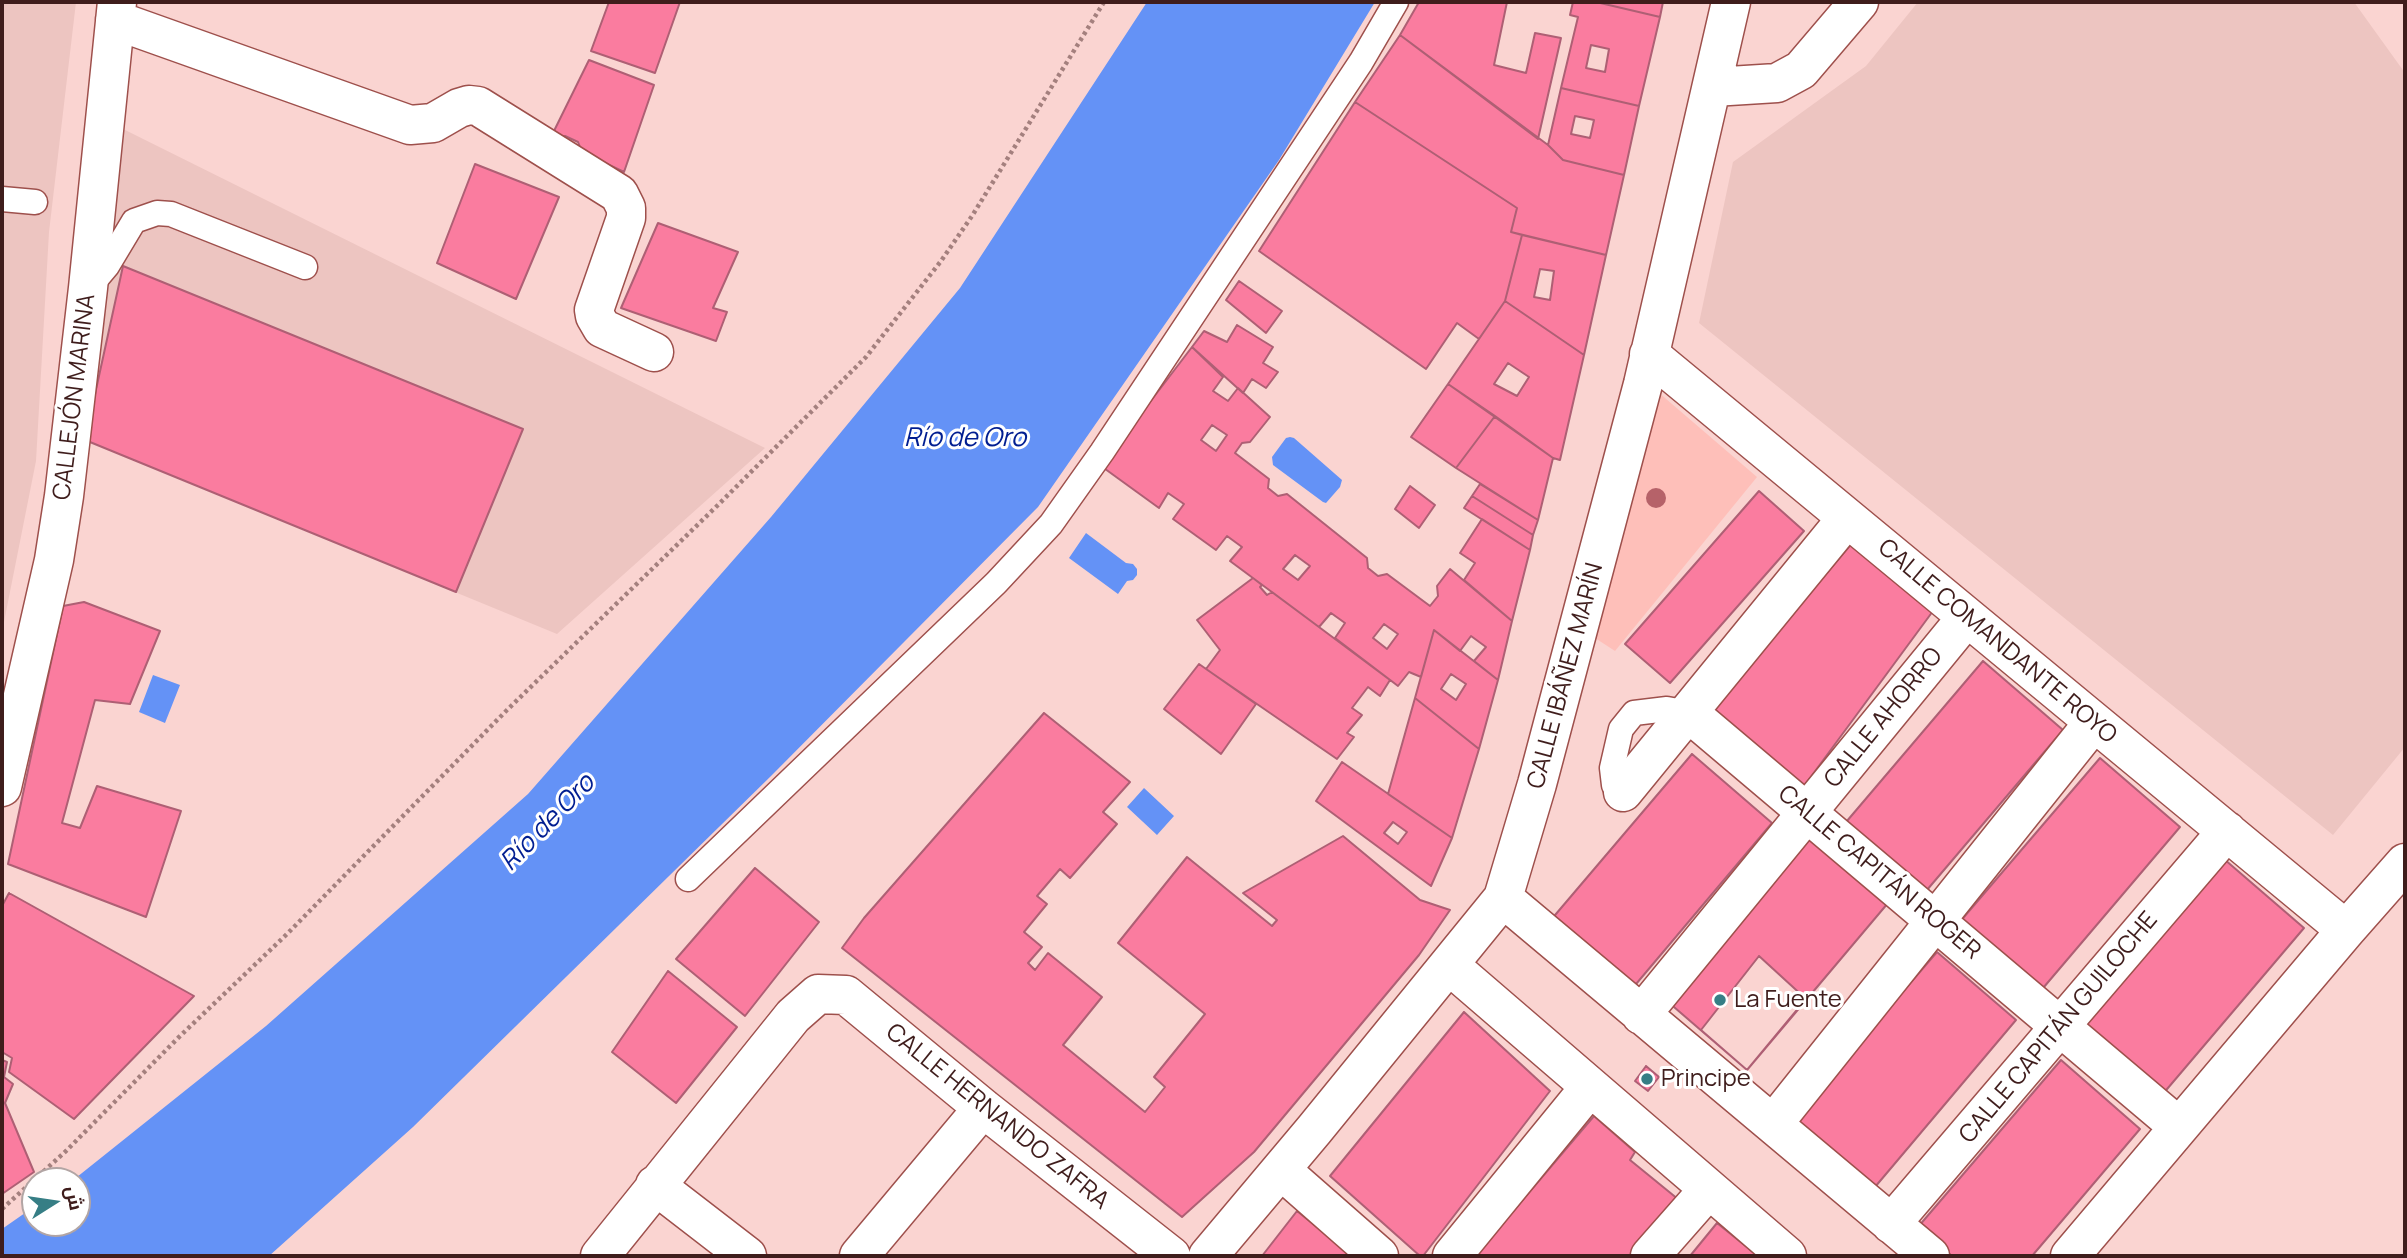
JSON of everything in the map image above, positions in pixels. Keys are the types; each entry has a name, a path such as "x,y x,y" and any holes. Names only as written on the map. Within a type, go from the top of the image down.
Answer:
{"street":[{"name":"CALLE IBÁÑEZ MARÍN","path":"1208,1256 1503,898 1535,794 1649,354 1731,2"},
{"path":"1713,87 1777,83 1801,70 1859,2"},
{"path":"116,11 410,125 433,123 458,108 478,106 619,194 626,208 626,218 594,310 595,316 602,328 654,352"},
{"name":"CALLEJÓN MARINA","path":"2,787 54,560 72,432 116,11"},
{"name":"CALLE COMANDANTE ROYO","path":"1649,354 2346,930"},
{"path":"1623,792 1847,518"},
{"name":"CALLE AHORRO","path":"1641,1014 1967,617"},
{"name":"CALLE CAPITÁN ROGER","path":"1689,713 2179,1127"},
{"path":"1773,1125 2094,722"},
{"name":"CALLE CAPITÁN GUILOCHE","path":"1891,1224 2227,831"},
{"path":"2070,1256 2405,863"},
{"path":"1503,898 1930,1256"},
{"path":"1450,965 1787,1256"},
{"name":"CALLE HERNANDO ZAFRA","path":"655,1185 793,1016 818,995 846,995 983,1108 1171,1256"},
{"path":"1452,1256 1590,1087"},
{"path":"859,1256 983,1108"},
{"path":"1281,1170 1379,1256"},
{"path":"600,1256 655,1185 747,1256"},
{"path":"1650,1256 1709,1189"}],"lane":[{"path":"688,879 996,583 1051,524 1102,452 1361,62 1396,2"},
{"path":"2,199 35,202"},
{"path":"88,288 107,266 134,221 157,213 171,214 305,267"}],"path":[{"path":"2,1209 66,1151 178,1038 287,934 507,710 866,357 941,261 972,216 1104,2"}],"shaded area":[{"path":"2,2 76,2 49,232 36,461 2,632"},
{"path":"1918,2 2354,2 2405,73 2405,747 2333,835 1699,323 1733,162 1866,66"},
{"path":"111,123 765,448 557,634 85,440"},
{"path":"1658,392 1757,477 1615,651 1592,636"}],"water":[{"name":"Río de Oro","path":"1147,2 1375,2 1279,160 1038,507 771,776 413,1127 269,1256 2,1256 2,1229 21,1216 21,1237 91,1237 90,1167 266,1026 528,794 771,517 960,288"},
{"path":"1290,437 1342,480 1340,487 1326,503 1273,465 1272,457 1286,438"},
{"path":"1086,533 1137,569 1137,575 1133,580 1127,581 1118,594 1069,558"},
{"path":"153,675 180,685 165,723 139,712"},
{"path":"1144,788 1174,816 1157,835 1127,807"}],"building":[{"path":"609,2 680,2 655,73 591,51"},
{"path":"1419,2 1507,2 1494,65 1526,73 1535,33 1561,38 1538,139 1400,35"},
{"path":"1573,2 1596,2 1660,17 1639,106 1561,88 1578,17 1570,15","holes":["1591,45 1609,49 1605,72 1586,68"]},
{"path":"1596,2 1663,2 1660,17"},
{"path":"1400,35 1548,145 1563,160 1624,175 1606,255 1511,232 1517,208 1355,102"},
{"path":"589,60 654,85 624,172 582,152 578,142 565,136 557,139 551,137"},
{"path":"1561,88 1639,106 1624,175 1563,160 1548,145","holes":["1575,116 1594,120 1590,138 1571,134"]},
{"path":"1355,102 1517,208 1511,232 1522,235 1505,301 1479,339 1457,323 1426,369 1259,251"},
{"path":"475,164 559,197 516,299 437,263"},
{"path":"658,223 738,252 713,308 727,312 716,341 621,308"},
{"path":"1522,235 1606,255 1584,355 1505,301","holes":["1540,269 1554,271 1550,300 1534,297"]},
{"path":"123,266 523,429 456,592 85,440"},
{"path":"1239,281 1282,311 1266,333 1226,300"},
{"path":"1505,301 1584,355 1560,460 1553,458 1448,384","holes":["1508,363 1529,377 1517,396 1494,384"]},
{"path":"1237,325 1273,347 1263,363 1278,372 1266,388 1252,379 1243,393 1192,347 1204,331 1227,342"},
{"path":"1192,347 1223,377 1213,391 1228,401 1238,388 1270,417 1250,442 1242,443 1235,453 1269,479 1268,488 1278,496 1287,494 1367,558 1368,568 1378,576 1387,574 1430,606 1438,596 1437,586 1450,569 1512,621 1498,680 1474,661 1486,647 1471,636 1460,651 1434,630 1421,677 1409,672 1398,686 1335,638 1345,623 1331,613 1319,627 1230,561 1242,547 1227,536 1216,550 1173,519 1184,504 1168,493 1159,508 1101,466","holes":["1212,425 1227,435 1216,451 1201,440","1295,555 1310,566 1298,580 1283,569","1384,624 1398,634 1387,649 1373,638"]},
{"path":"1448,384 1495,416 1456,468 1411,437"},
{"path":"1495,416 1553,458 1538,520 1456,468"},
{"path":"1480,484 1538,520 1533,535 1472,496"},
{"path":"1410,486 1435,505 1419,528 1395,509"},
{"path":"1759,491 1804,531 1670,683 1625,644"},
{"path":"1472,496 1533,535 1530,550 1464,508"},
{"path":"1482,519 1530,550 1512,621 1464,580 1475,563 1460,553"},
{"path":"1853,542 1933,611 1799,793 1711,709"},
{"path":"1253,578 1262,585 1260,587 1267,595 1272,592 1390,680 1380,696 1368,687 1352,708 1362,715 1347,733 1354,737 1337,759 1206,669 1220,650 1197,620"},
{"path":"84,602 160,631 130,704 95,700 62,823 80,828 97,786 181,811 146,917 8,864 63,606"},
{"path":"1434,630 1498,680 1479,749 1415,698","holes":["1451,674 1466,684 1456,700 1441,689"]},
{"path":"1983,661 2063,730 1921,897 1841,828"},
{"path":"1199,664 1256,704 1221,754 1164,709"},
{"path":"1415,698 1479,749 1452,838 1388,794"},
{"path":"1044,713 1130,782 1103,812 1117,824 1070,878 1060,869 1037,896 1047,904 1024,932 1042,947 1028,963 1035,970 1048,953 1102,997 1063,1045 1145,1112 1165,1087 1154,1077 1205,1014 1118,943 1187,857 1272,926 1277,920 1243,893 1343,836 1420,900 1450,910 1419,955 1254,1152 1182,1217 842,948 864,918"},
{"path":"1692,754 1772,823 1631,990 1550,921"},
{"path":"2100,758 2180,827 2038,994 1958,924"},
{"path":"1342,762 1452,838 1431,886 1316,801","holes":["1393,822 1407,832 1398,844 1384,833"]},
{"path":"1808,834 1888,903 1747,1070 1667,1001"},
{"path":"2224,859 2304,928 2162,1095 2082,1026"},
{"path":"755,868 819,922 745,1016 676,959"},
{"path":"9,893 194,996 74,1119 9,1072 12,1058 2,1052 2,906"},
{"path":"1937,952 2016,1020 1875,1187 1794,1118"},
{"path":"1759,956 1806,999 1747,1070 1701,1030"},
{"path":"668,971 737,1027 676,1103 612,1052"},
{"path":"1464,1012 1550,1091 1423,1256 1420,1256 1330,1176"},
{"path":"2,1060 7,1062 4,1077 13,1084 5,1103 32,1167 21,1167 21,1181 2,1194"},
{"path":"2061,1060 2140,1129 2032,1256 1952,1256 1918,1227"},
{"name":"Principe","path":"1646,1066 1659,1077 1648,1091 1635,1081"},
{"path":"1594,1116 1635,1152 1630,1160 1684,1204 1642,1256 1475,1256"},
{"path":"1297,1211 1353,1256 1262,1256"},
{"path":"1717,1223 1758,1256 1690,1256"}],"place":[{"name":"La Fuente","path":"1720,1000"},
{"name":"Principe","path":"1647,1079"}]}
